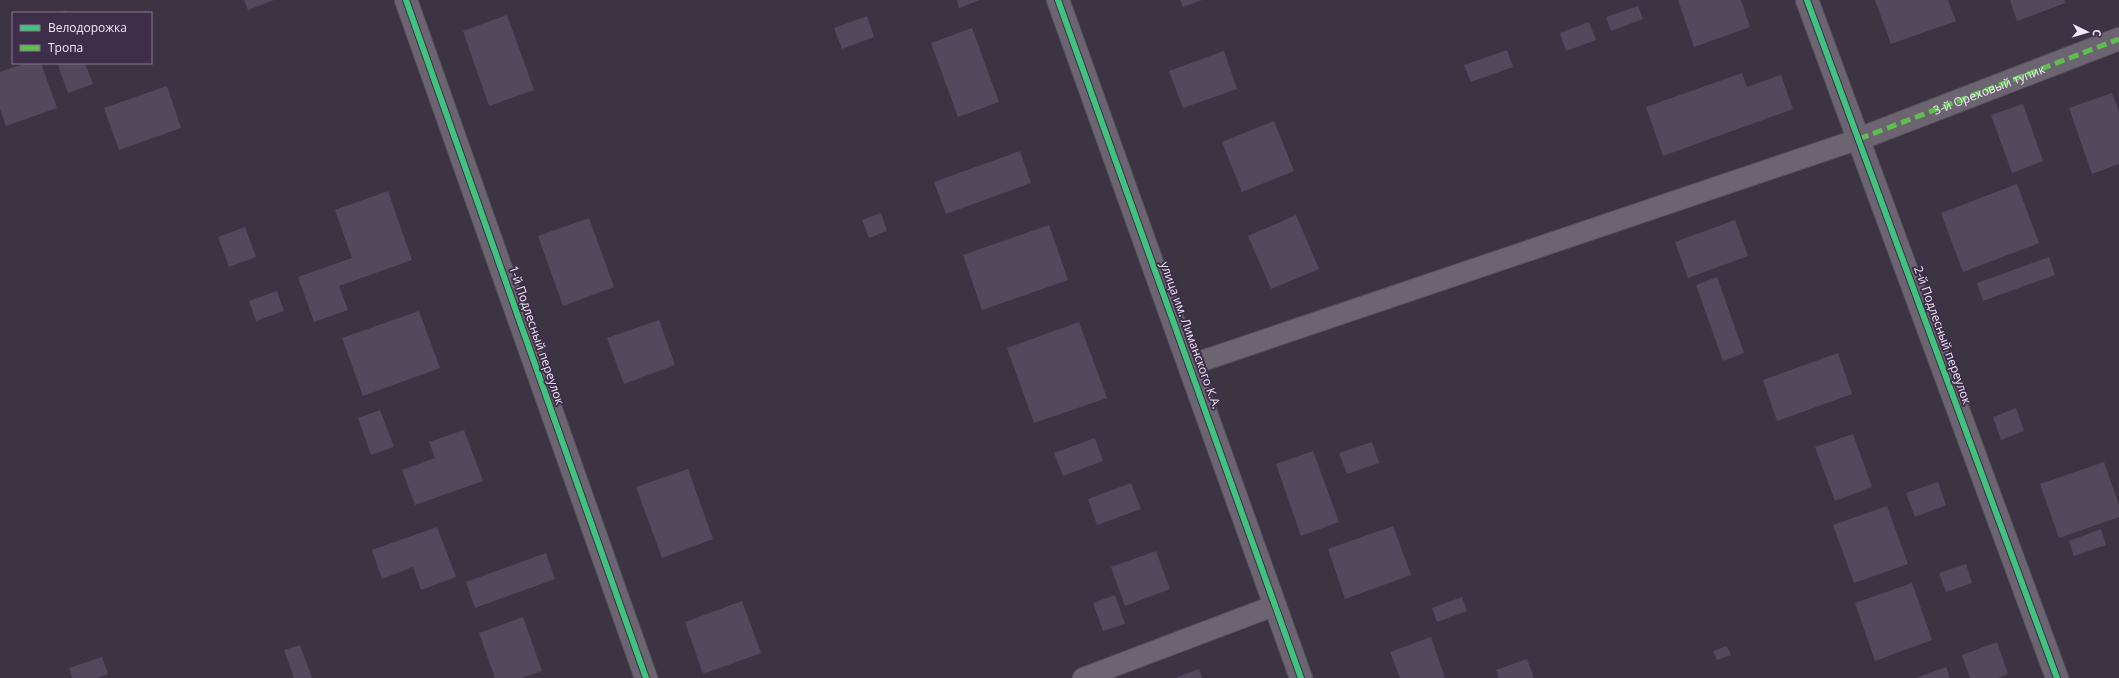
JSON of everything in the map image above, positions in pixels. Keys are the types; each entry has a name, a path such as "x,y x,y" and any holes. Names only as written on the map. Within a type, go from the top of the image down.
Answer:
{"street":[{"name":"1-й Подлесный переулок","path":"406,0 646,678"},
{"name":"улица им. Лиманского К.А.","path":"1058,0 1302,678"},
{"name":"2-й Подлесный переулок","path":"1807,0 2057,678"},
{"name":"3-й Ореховый тупик","path":"1859,139 2119,39"}],"lane":[{"path":"1190,365 1859,139"},
{"path":"1083,678 1276,606"}],"building":[{"path":"244,0 274,0 248,10"},
{"path":"957,0 980,0 959,8"},
{"path":"1180,0 1202,0 1183,7"},
{"path":"1678,0 1741,0 1750,27 1694,47"},
{"path":"1875,0 1948,0 1956,21 1891,44"},
{"path":"2010,0 2064,0 2065,3 2017,21"},
{"path":"1638,6 1643,19 1611,31 1606,17"},
{"path":"507,15 534,90 489,106 463,31"},
{"path":"867,16 874,37 842,49 834,28"},
{"path":"1589,22 1596,40 1566,51 1560,33"},
{"path":"972,28 999,102 958,117 931,43"},
{"path":"1507,50 1513,67 1471,82 1464,65"},
{"path":"1224,51 1237,89 1183,108 1169,71"},
{"path":"23,64 41,64 57,108 6,126 0,109 0,72"},
{"path":"57,64 85,64 93,84 68,93"},
{"path":"1742,73 1747,87 1781,75 1793,109 1663,156 1646,107"},
{"path":"167,86 181,128 119,150 104,108"},
{"path":"2112,93 2119,111 2119,164 2092,174 2069,108"},
{"path":"2023,104 2043,161 2012,173 1991,115"},
{"path":"1274,121 1294,171 1242,192 1222,142"},
{"path":"1020,151 1031,183 946,214 934,182"},
{"path":"2017,184 2039,243 1963,272 1941,213"},
{"path":"388,191 412,260 339,286 348,310 314,322 298,277 352,258 335,210"},
{"path":"881,213 887,231 869,238 862,220"},
{"path":"1296,215 1319,269 1271,289 1248,236"},
{"path":"589,218 614,287 563,306 538,236"},
{"path":"1735,220 1748,256 1688,278 1675,242"},
{"path":"1049,225 1068,280 982,310 963,255"},
{"path":"245,227 256,257 229,267 218,237"},
{"path":"2049,257 2055,275 1983,301 1977,283"},
{"path":"1717,277 1744,353 1723,361 1696,285"},
{"path":"277,291 284,311 256,321 249,301"},
{"path":"419,311 440,368 363,396 342,338"},
{"path":"659,320 675,365 624,384 607,338"},
{"path":"1079,322 1107,398 1034,423 1007,348"},
{"path":"1838,353 1852,394 1777,421 1763,380"},
{"path":"2016,408 2024,431 2001,440 1993,417"},
{"path":"380,410 394,447 371,455 358,418"},
{"path":"464,430 483,481 415,505 402,470 435,458 429,442"},
{"path":"1853,434 1872,487 1835,501 1815,447"},
{"path":"1095,438 1103,461 1063,476 1054,453"},
{"path":"1372,442 1379,463 1347,474 1339,453"},
{"path":"1313,451 1339,522 1301,536 1276,464"},
{"path":"2104,462 2119,505 2119,517 2059,538 2040,484"},
{"path":"688,469 713,539 662,558 636,487"},
{"path":"1938,482 1946,505 1915,517 1906,493"},
{"path":"1131,483 1141,509 1097,525 1088,499"},
{"path":"1887,506 1908,564 1854,583 1833,525"},
{"path":"1393,526 1411,575 1345,599 1328,549"},
{"path":"437,527 456,577 421,590 413,567 382,579 372,550"},
{"path":"2101,529 2106,545 2074,556 2069,541"},
{"path":"1156,551 1170,589 1125,606 1111,567"},
{"path":"546,553 555,579 475,608 466,582"},
{"path":"1966,564 1972,583 1946,592 1939,573"},
{"path":"1912,583 1932,640 1875,661 1855,603"},
{"path":"1115,595 1125,624 1103,631 1093,603"},
{"path":"1462,597 1467,611 1437,622 1432,608"},
{"path":"742,601 761,653 703,674 685,622"},
{"path":"523,617 542,671 522,678 495,678 479,633"},
{"path":"1431,637 1445,678 1400,678 1390,652"},
{"path":"1997,642 2008,674 1999,678 1970,678 1962,655"},
{"path":"300,645 312,678 294,678 284,650"},
{"path":"1727,646 1731,655 1717,660 1713,651"},
{"path":"102,657 108,674 97,678 72,678 69,668"},
{"path":"1527,659 1534,678 1499,678 1496,670"},
{"path":"1946,667 1950,678 1916,678"},
{"path":"1199,669 1202,678 1175,678"}],"marked path":[{"path":"1859,139 2119,39"}],"cycle path":[{"path":"406,0 646,678"},
{"path":"1058,0 1301,678"},
{"path":"1807,0 2057,678"}]}
